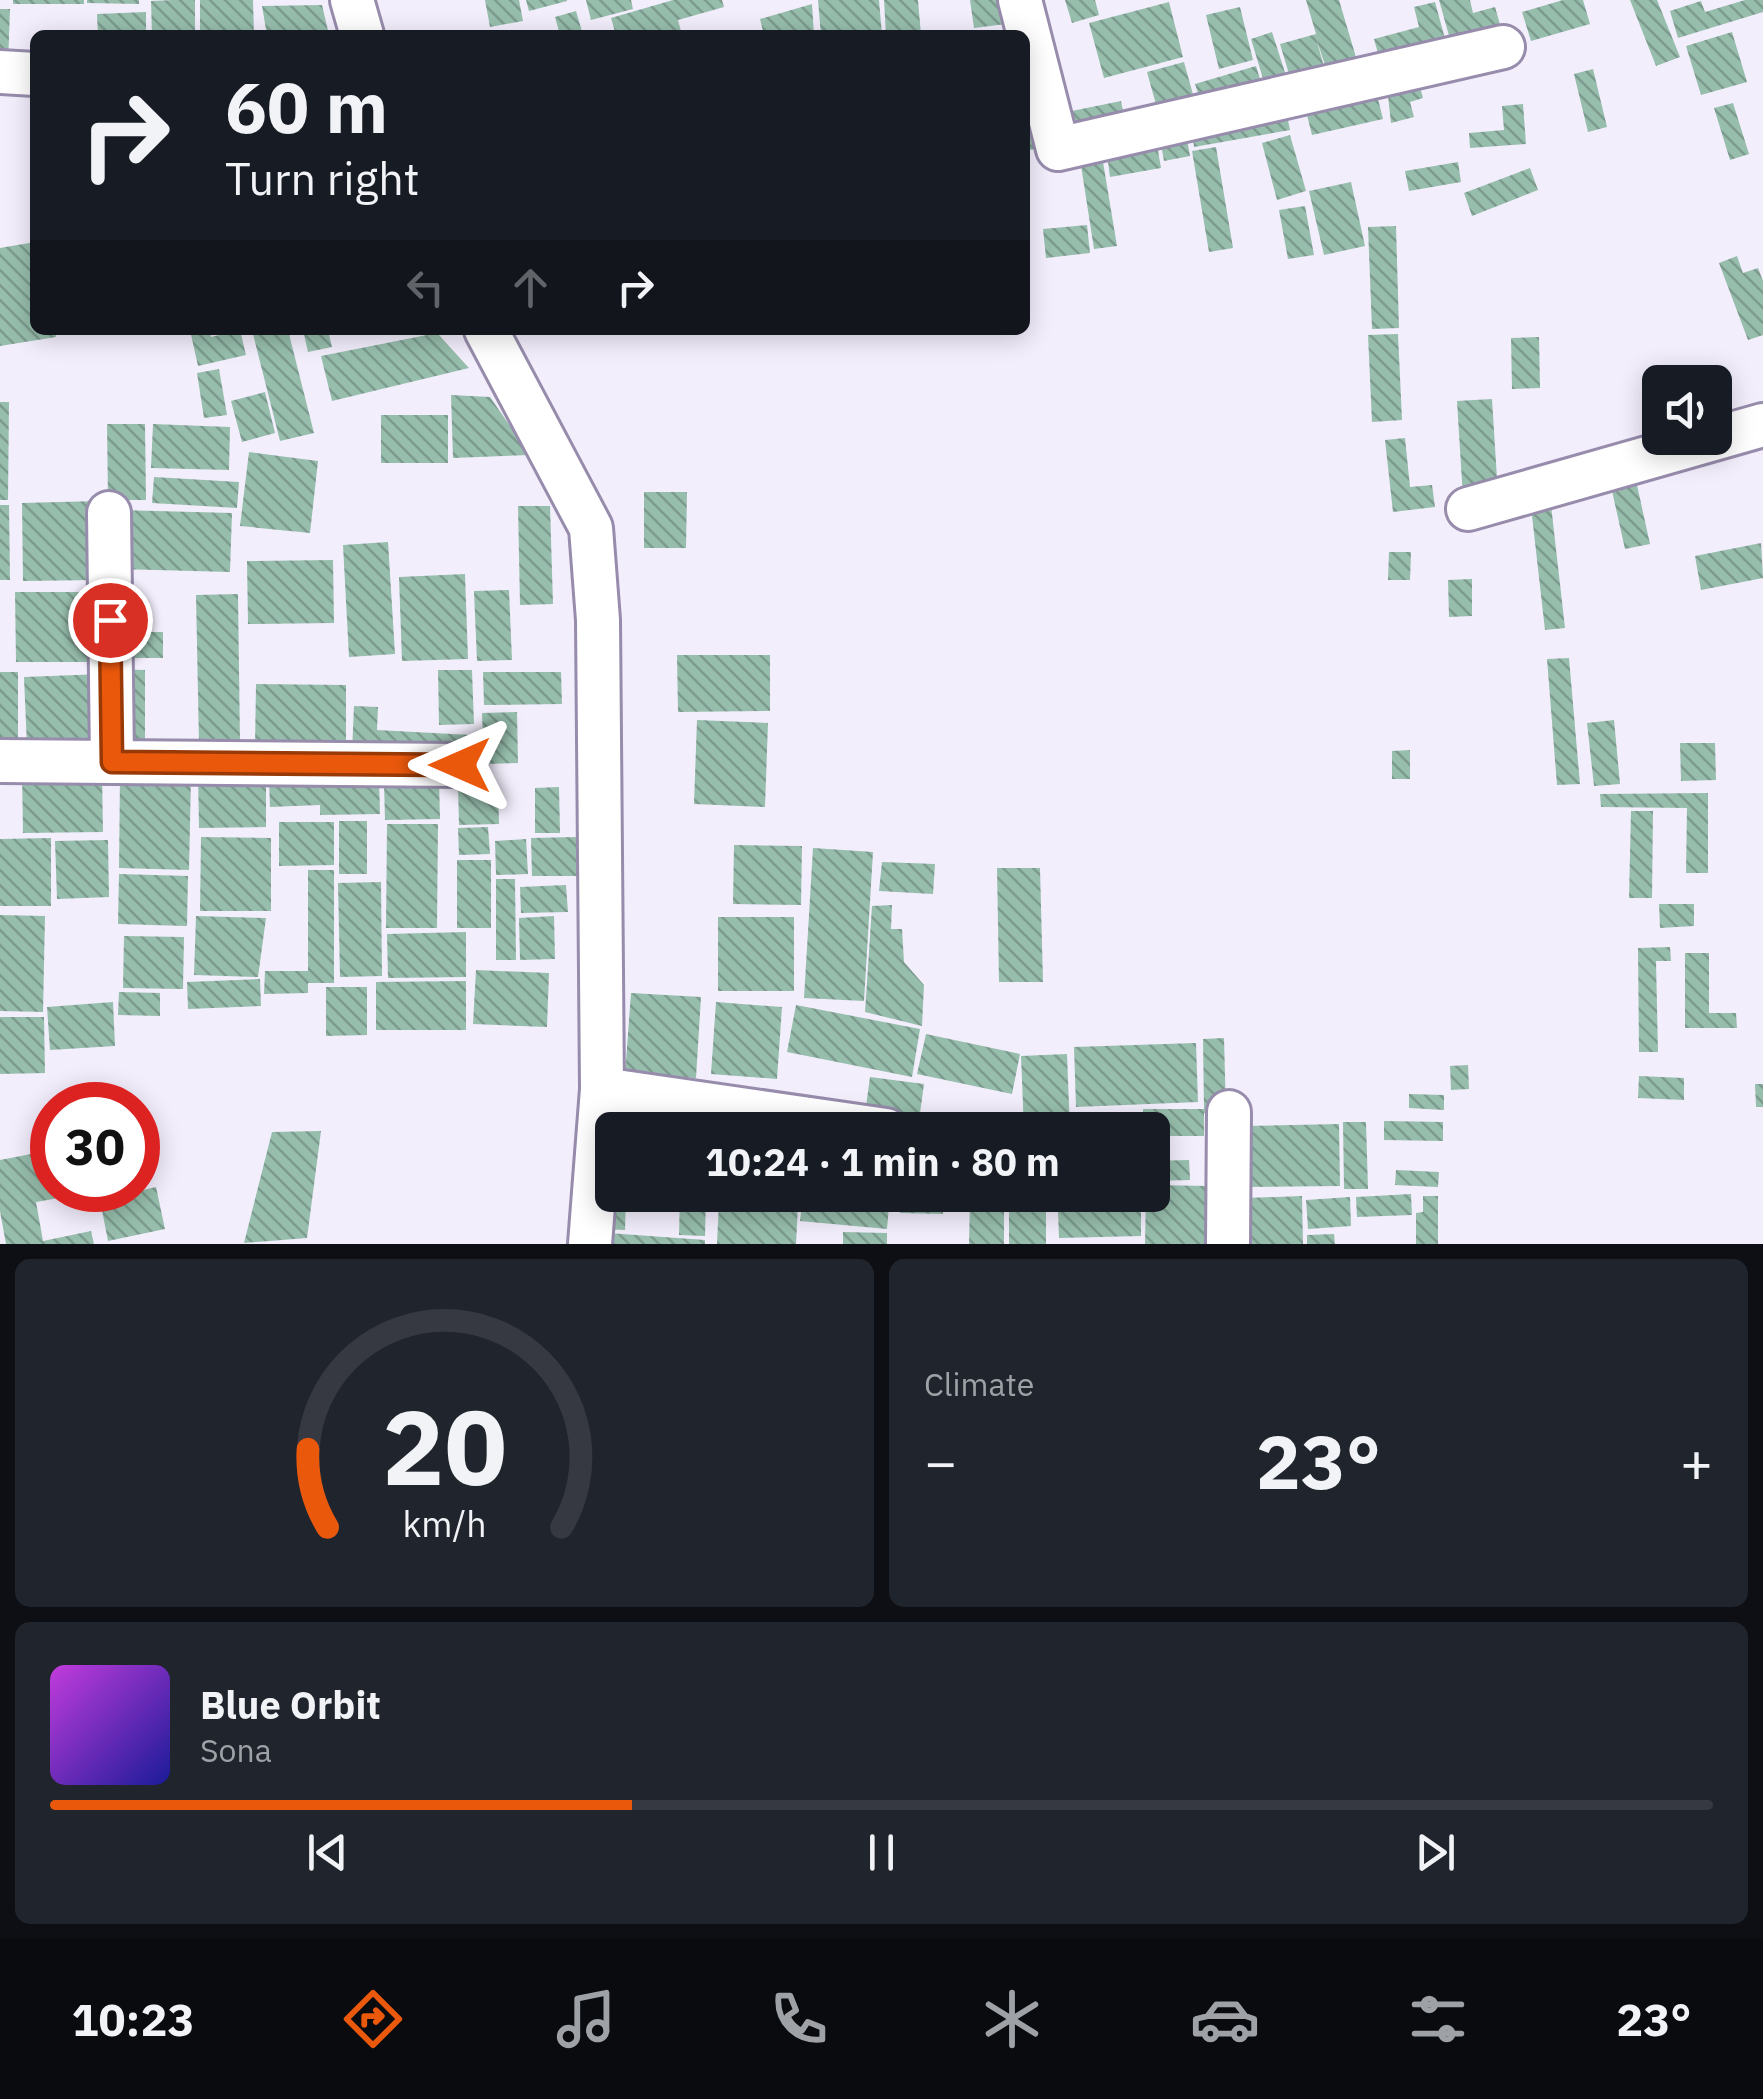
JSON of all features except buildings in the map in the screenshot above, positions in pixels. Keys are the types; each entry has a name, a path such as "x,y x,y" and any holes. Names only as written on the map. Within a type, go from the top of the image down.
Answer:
{"street":[{"path":"352,0 361,30"},
{"path":"1020,0 1028,30"},
{"path":"1030,39 1058,149 1504,47"},
{"path":"0,72 30,74"},
{"path":"489,335 591,528 598,620 602,1090 590,1244"},
{"path":"1468,509 1763,425"},
{"path":"109,513 112,762"},
{"path":"0,761 460,765"},
{"path":"602,1090 758,1112"},
{"path":"1228,1244 1229,1112"}],"route":[{"path":"110,620 112,762 460,765"}]}
